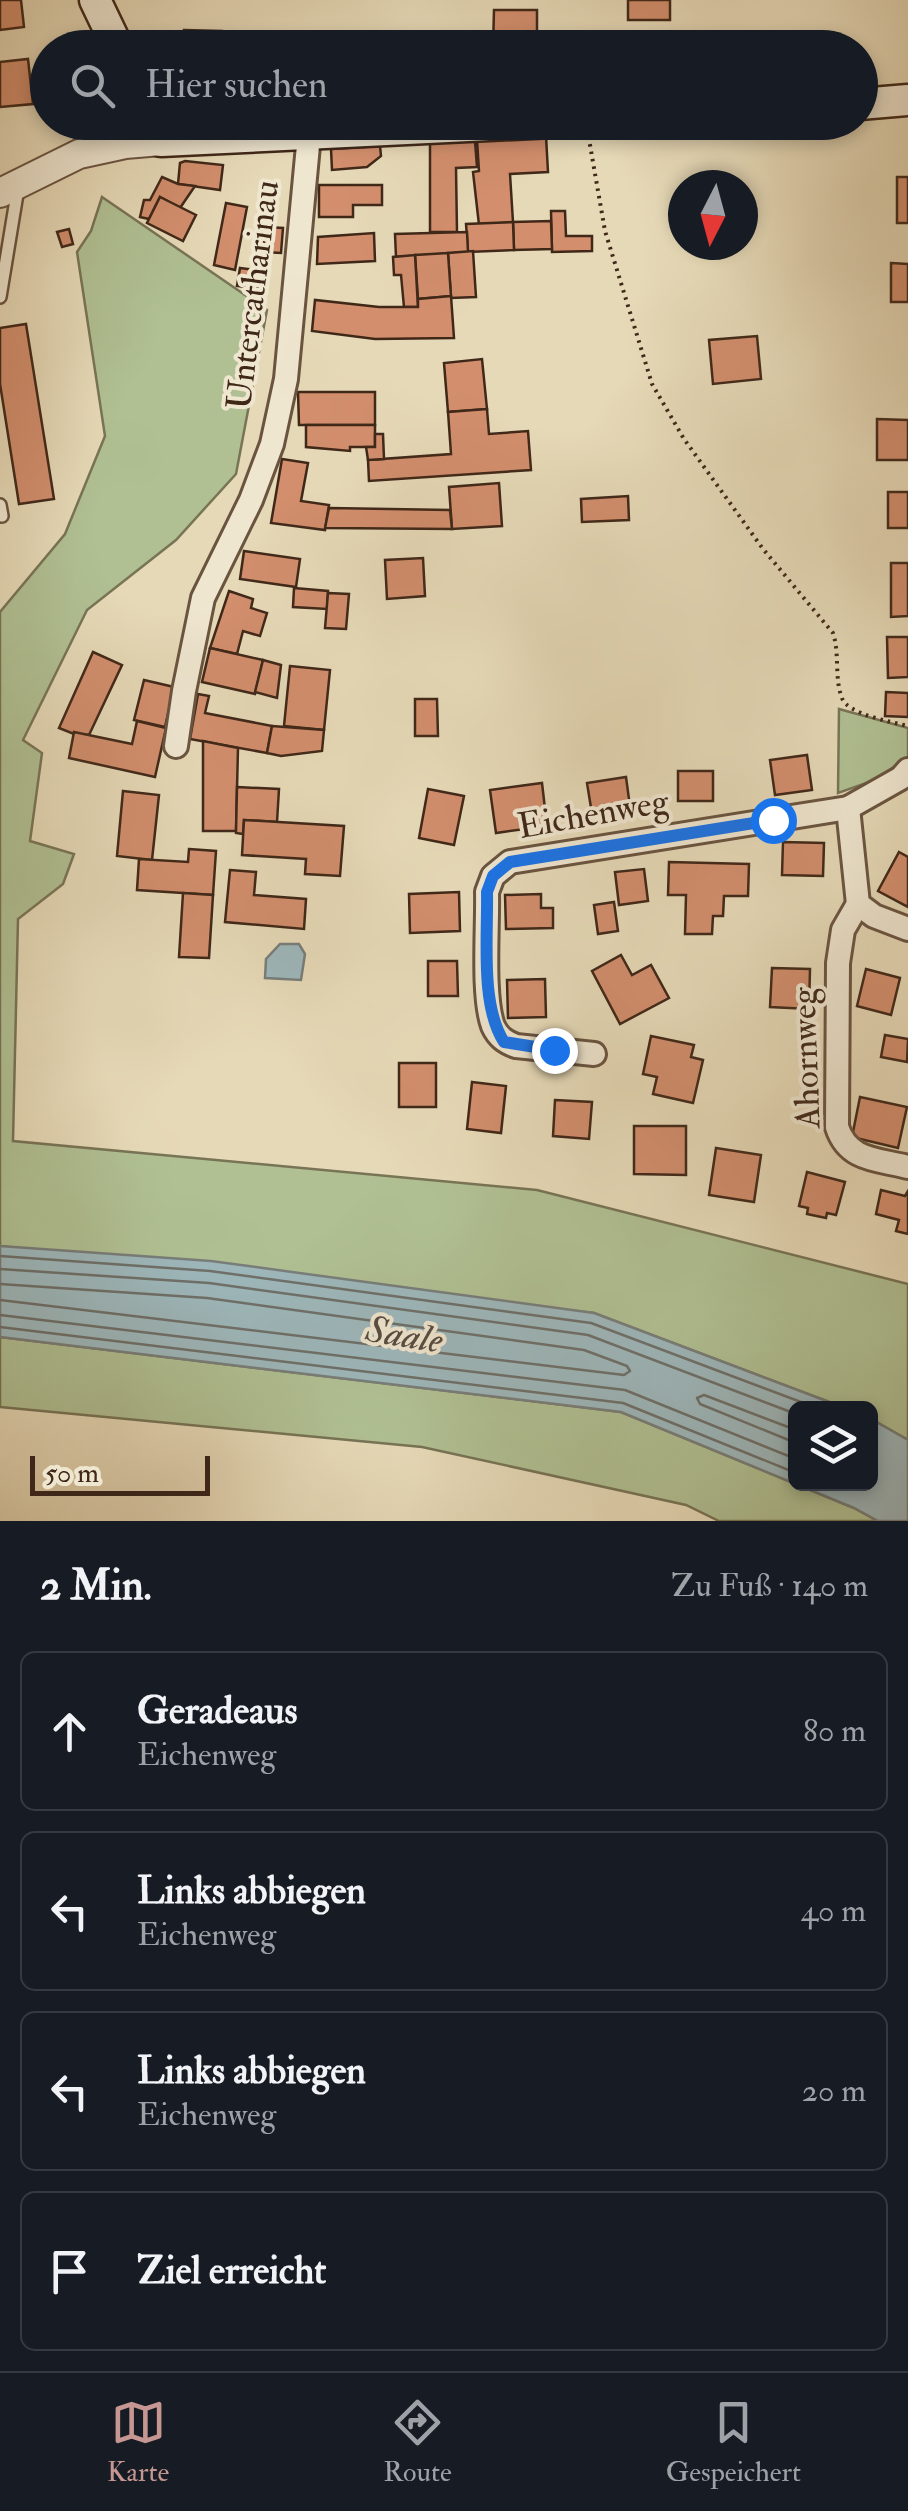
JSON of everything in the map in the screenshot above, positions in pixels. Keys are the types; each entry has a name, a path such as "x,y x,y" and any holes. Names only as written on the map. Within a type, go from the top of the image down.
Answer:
{"main road":[{"path":"95,0 109,30"},
{"path":"878,102 908,100"}],"street":[{"name":"Untercatharinau","path":"9,189 80,154 139,140"},
{"name":"Untercatharinau","path":"176,746 203,598 265,463 286,379 309,140"},
{"path":"908,770 848,808 858,904 874,916 908,929"},
{"name":"Eichenweg","path":"594,1054 516,1046 504,1042 494,1026 487,892 493,876 510,862 848,808"},
{"name":"Ahornweg","path":"858,904 843,930 838,962 837,1126 842,1143 853,1152 908,1166"}],"lane":[{"path":"0,298 9,189"}],"path":[{"path":"589,140 605,231 652,384 684,439 763,549 833,633 842,700 849,708 908,726"}],"green space":[{"path":"102,197 267,310 236,474 176,540 87,610 23,740 42,753 30,841 74,854 63,884 18,919 13,1141 537,1190 908,1284 908,1440 878,1423 878,1401 827,1401 594,1313 0,1246 0,612 65,534 105,436 77,252 91,231"},
{"path":"839,709 908,728 908,757 875,780 838,793"},
{"path":"0,1337 621,1412 788,1481 788,1491 813,1491 878,1521 719,1521 686,1505 422,1447 0,1407"}],"water":[{"path":"280,944 299,944 305,954 301,980 265,978 266,959"},
{"name":"Saale","path":"0,1246 211,1261 594,1313 827,1401 788,1401 788,1481 621,1412 0,1337"},
{"path":"878,1423 908,1440 908,1521 878,1521 813,1491 878,1491"}],"building":[{"path":"0,0 21,0 24,27 0,30"},
{"path":"628,0 670,0 670,20 628,20"},
{"path":"494,10 537,10 537,30 493,30"},
{"path":"28,59 30,104 0,107 0,62"},
{"path":"477,140 546,140 548,172 510,174 513,222 479,225 473,172 479,171"},
{"path":"475,141 477,167 456,168 457,232 430,232 430,143"},
{"path":"380,146 381,156 367,167 332,170 331,149"},
{"path":"180,163 223,165 220,190 178,184"},
{"path":"162,177 195,186 180,208 160,197 149,219 140,217 144,200 150,200"},
{"path":"897,177 908,177 908,223 897,223"},
{"path":"319,185 382,185 382,205 353,205 353,217 319,217"},
{"path":"160,197 196,215 183,241 147,223"},
{"path":"226,203 247,207 235,270 214,265"},
{"path":"551,211 565,211 566,236 592,236 592,251 552,252"},
{"path":"551,221 552,249 514,250 513,222"},
{"path":"513,222 514,250 468,252 466,224"},
{"path":"265,227 283,228 281,253 263,252"},
{"path":"69,229 73,244 62,247 57,232"},
{"path":"467,232 468,252 396,257 395,234"},
{"path":"374,233 375,261 317,264 318,237"},
{"path":"473,251 476,297 451,298 448,253"},
{"path":"448,253 451,296 418,299 415,255"},
{"path":"415,255 418,307 404,307 401,275 394,275 393,257"},
{"path":"891,263 908,264 908,302 891,302"},
{"path":"240,268 264,271 262,289 237,286"},
{"path":"451,296 454,338 375,339 312,331 315,300 418,307 418,299"},
{"path":"26,324 54,499 19,504 0,384 0,328"},
{"path":"757,336 761,379 713,384 709,340"},
{"path":"482,359 487,409 448,412 444,363"},
{"path":"298,392 375,392 375,425 299,425"},
{"path":"487,409 489,434 528,431 531,470 369,481 368,460 451,454 448,412"},
{"path":"877,419 908,420 908,460 877,460"},
{"path":"306,425 375,425 375,447 350,447 350,451 306,447"},
{"path":"375,434 383,434 384,459 368,460 366,447 375,447"},
{"path":"282,459 308,463 301,501 329,505 325,530 271,523"},
{"path":"499,483 502,526 452,529 449,487"},
{"path":"888,492 908,492 908,528 888,528"},
{"path":"628,496 629,520 582,522 581,499"},
{"path":"329,508 450,510 452,529 325,528"},
{"path":"244,551 300,559 296,587 240,579"},
{"path":"423,558 425,596 387,599 385,560"},
{"path":"891,563 908,563 908,616 891,617"},
{"path":"294,588 328,591 327,609 293,607"},
{"path":"229,591 253,599 251,608 267,613 260,636 243,631 237,654 210,648"},
{"path":"328,593 349,594 346,629 325,628"},
{"path":"887,637 908,637 908,677 888,678"},
{"path":"210,648 263,660 255,694 202,682"},
{"path":"93,652 122,665 89,735 74,734 59,728"},
{"path":"263,660 281,665 277,698 255,692"},
{"path":"290,666 330,670 324,730 284,726"},
{"path":"144,680 174,687 165,727 134,720"},
{"path":"886,692 908,693 908,717 885,716"},
{"path":"198,694 209,696 205,713 272,726 267,753 190,739"},
{"path":"415,699 437,699 438,736 415,736"},
{"path":"137,721 166,728 155,777 69,758 74,732 132,744"},
{"path":"272,726 324,730 322,751 281,756 267,753"},
{"path":"203,741 238,748 236,831 203,831"},
{"path":"807,755 812,790 775,795 770,760"},
{"path":"678,771 713,771 713,801 678,801"},
{"path":"626,777 631,814 593,820 587,783"},
{"path":"542,783 547,826 496,833 490,790"},
{"path":"237,787 279,789 277,822 244,820 243,834 236,833"},
{"path":"428,789 464,796 454,845 419,838"},
{"path":"123,791 159,795 152,860 117,856"},
{"path":"244,820 344,826 340,876 305,874 306,859 242,855"},
{"path":"783,842 824,843 823,876 782,875"},
{"path":"189,849 216,851 213,895 137,890 139,859 188,862"},
{"path":"899,852 908,857 908,907 878,891"},
{"path":"669,862 749,864 748,896 724,896 723,916 713,916 712,934 685,934 686,895 668,895"},
{"path":"644,869 648,901 619,905 615,872"},
{"path":"230,870 256,872 254,895 306,899 304,929 225,922"},
{"path":"459,892 460,931 410,933 409,894"},
{"path":"183,893 213,895 209,958 179,957"},
{"path":"541,894 541,908 553,908 553,928 506,929 505,895"},
{"path":"614,902 618,931 598,934 594,905"},
{"path":"621,955 632,975 651,965 669,998 620,1024 592,971"},
{"path":"428,961 457,961 458,996 428,996"},
{"path":"772,968 810,969 809,1009 770,1007"},
{"path":"866,969 900,978 891,1015 857,1006"},
{"path":"545,979 546,1017 508,1018 507,980"},
{"path":"885,1035 908,1039 907,1062 881,1057"},
{"path":"651,1036 694,1045 691,1057 703,1060 693,1103 653,1094 657,1077 643,1074"},
{"path":"399,1063 436,1063 436,1107 399,1107"},
{"path":"472,1082 506,1086 501,1133 467,1129"},
{"path":"860,1097 907,1107 898,1148 852,1137"},
{"path":"555,1100 592,1102 589,1139 553,1136"},
{"path":"634,1126 686,1126 686,1175 634,1174"},
{"path":"716,1148 761,1155 754,1202 709,1195"},
{"path":"807,1172 845,1182 836,1215 827,1213 826,1218 807,1214 808,1208 799,1206"},
{"path":"881,1190 905,1196 908,1191 908,1234 896,1231 899,1220 876,1214"}],"route":[{"path":"554,1050 504,1042 494,1026 487,892 493,876 510,862 773,820"}]}
